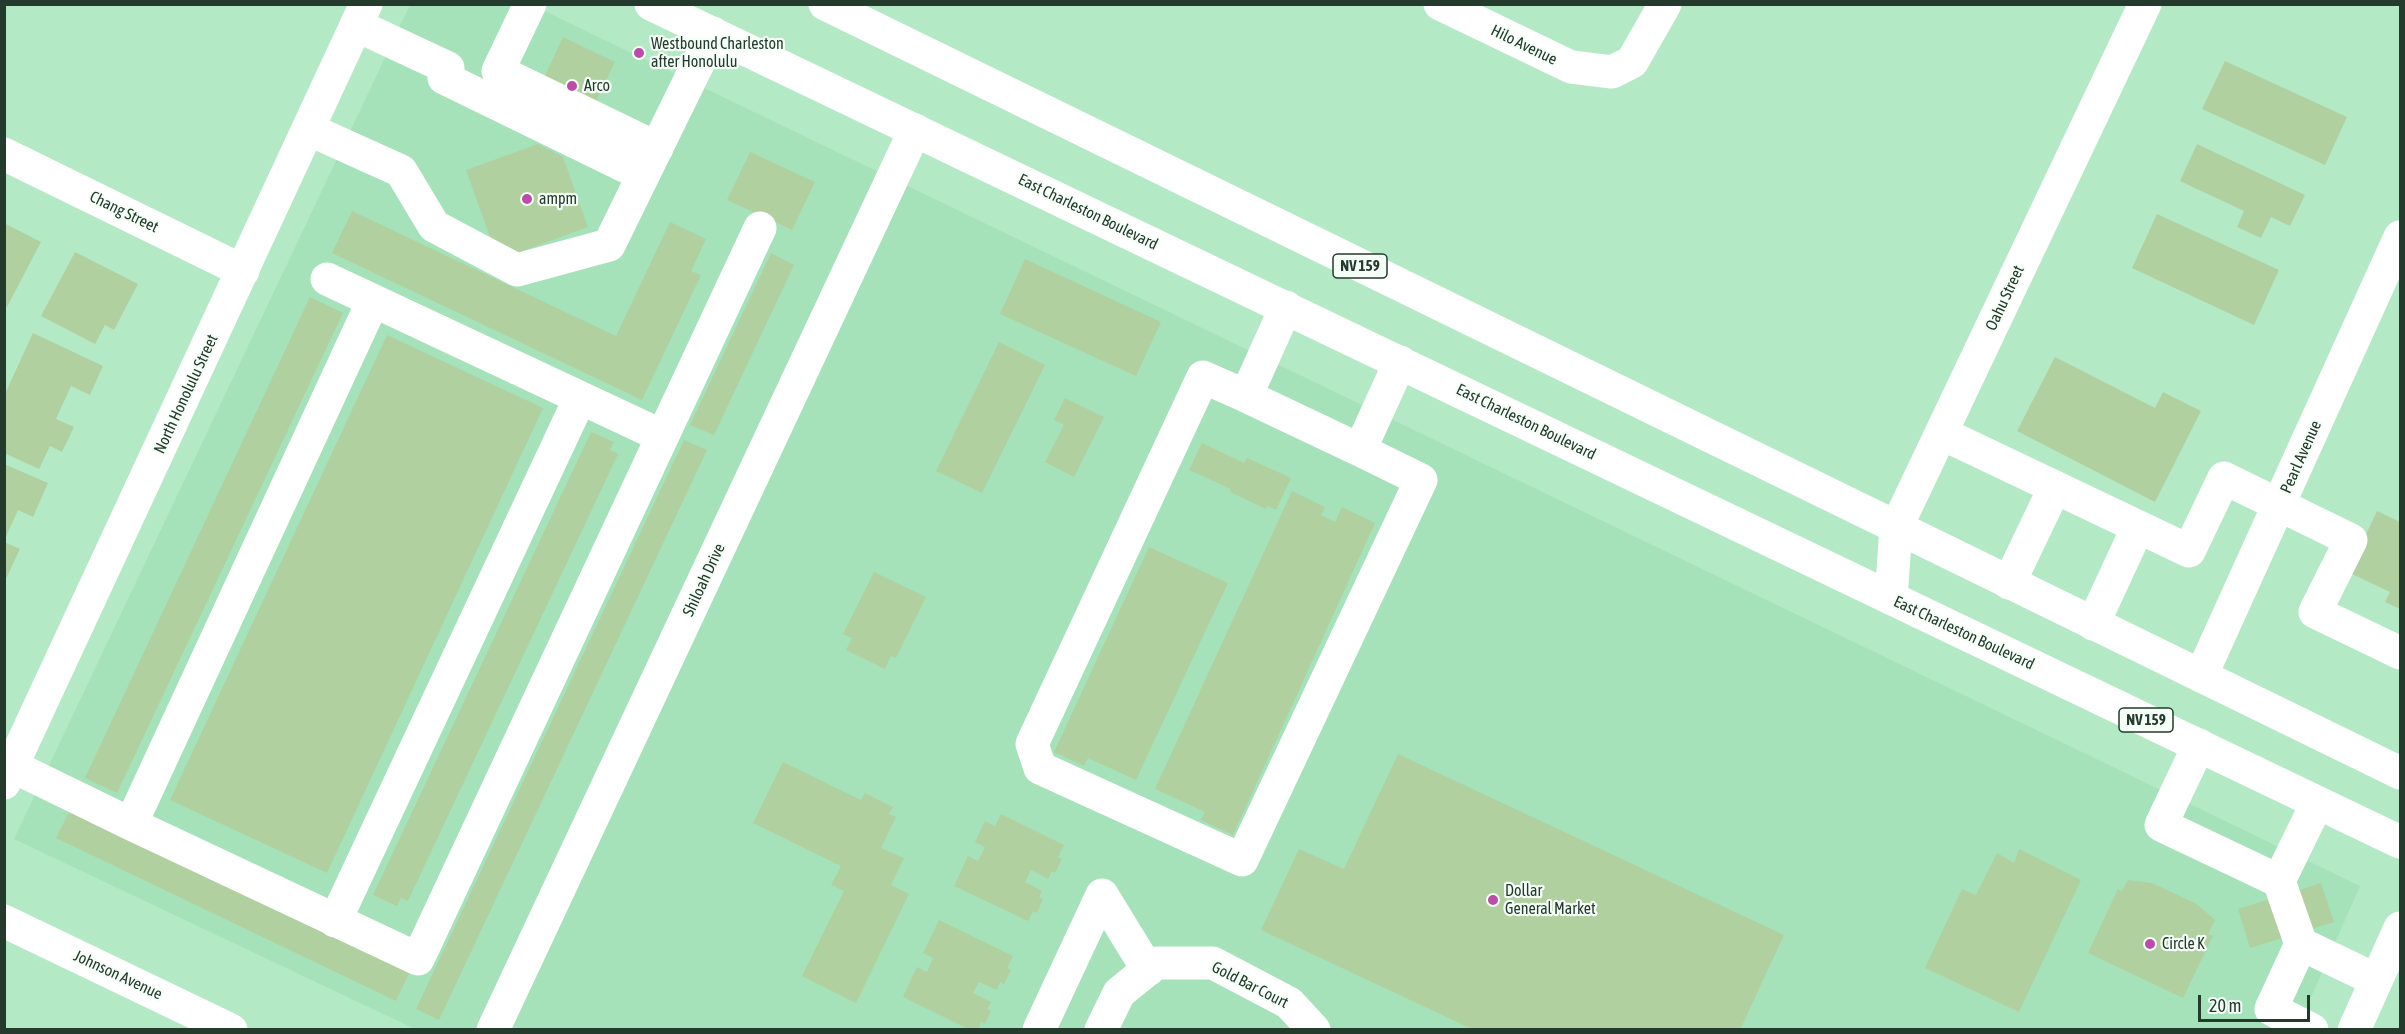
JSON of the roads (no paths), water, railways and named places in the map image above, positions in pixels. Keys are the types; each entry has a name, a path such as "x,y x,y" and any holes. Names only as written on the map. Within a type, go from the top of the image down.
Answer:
{"street":[{"path":"530,4 498,71 650,162"},
{"name":"East Charleston Boulevard","path":"651,4 2400,842"},
{"name":"NV 159","path":"825,4 2093,624 2201,676 2397,763"},
{"name":"Hilo Avenue","path":"1440,4 1571,67 1612,72 1632,62 1665,4"},
{"name":"Oahu Street","path":"1891,598 1896,528 2145,4"},
{"path":"361,15 446,73 650,162"},
{"name":"North Honolulu Street","path":"8,774 361,15"},
{"path":"308,129 401,171 434,226 517,270 609,245 713,33"},
{"name":"Shiloah Drive","path":"493,1029 915,130"},
{"name":"Chang Street","path":"4,154 243,271"},
{"path":"8,774 131,825 418,959 760,228"},
{"name":"Pearl Avenue","path":"2201,676 2400,237"},
{"path":"327,279 662,436"},
{"path":"131,825 373,300"},
{"path":"1246,396 1286,307"},
{"path":"1360,450 1400,362"},
{"path":"1203,377 1360,450 1422,480 1242,860 1040,768 1032,744 1203,377"},
{"path":"336,921 580,398"},
{"path":"1941,433 2189,551 2224,478 2350,540 2315,612 2400,653"},
{"path":"2009,583 2055,487"},
{"path":"2093,624 2138,527"},
{"path":"2199,745 2161,825 2279,881"},
{"path":"2313,1029 2271,1009 2301,944 2279,881 2317,802"},
{"path":"1040,1029 1102,895 1148,970"},
{"name":"Johnson Avenue","path":"4,921 231,1029"},
{"path":"2354,1029 2400,928"},
{"path":"2301,944 2376,980"},
{"name":"Gold Bar Court","path":"1101,1029 1119,993 1156,963 1212,963 1289,1003 1314,1029"}],"place":[{"name":"Westbound Charleston after Honolulu","path":"639,53"},
{"name":"Arco","path":"572,86"},
{"name":"ampm","path":"527,199"},
{"name":"Dollar General Market","path":"1493,900"},
{"name":"Circle K","path":"2150,944"}]}
